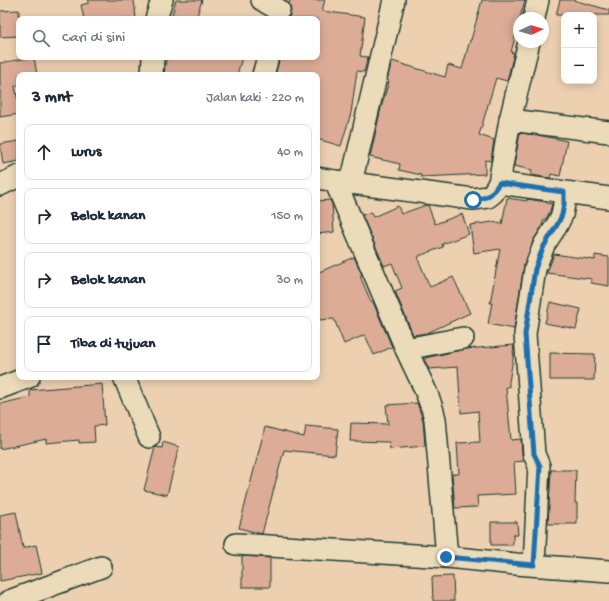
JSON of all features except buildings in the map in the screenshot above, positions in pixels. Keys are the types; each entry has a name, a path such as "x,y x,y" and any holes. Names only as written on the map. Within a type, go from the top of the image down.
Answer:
{"street":[{"path":"157,16 162,0"},
{"path":"262,0 280,10"},
{"path":"394,0 334,181 432,407 435,419 446,557"},
{"path":"535,12 538,0"},
{"path":"334,181 473,200 488,197 494,193 499,183 510,120 528,48"},
{"path":"152,72 153,60"},
{"path":"264,72 267,60"},
{"path":"510,120 609,132"},
{"path":"0,185 16,177"},
{"path":"499,183 609,198"},
{"path":"527,565 537,460 525,334 535,269 544,246 562,215 564,192"},
{"path":"406,349 463,338"},
{"path":"0,388 21,380"},
{"path":"125,380 149,436"},
{"path":"236,544 446,557 609,571"},
{"path":"9,601 101,567"}],"route":[{"path":"446,557 534,565 540,466 534,454 525,334 535,269 544,246 562,215 564,192 499,183 494,193 488,197 473,200"}]}
